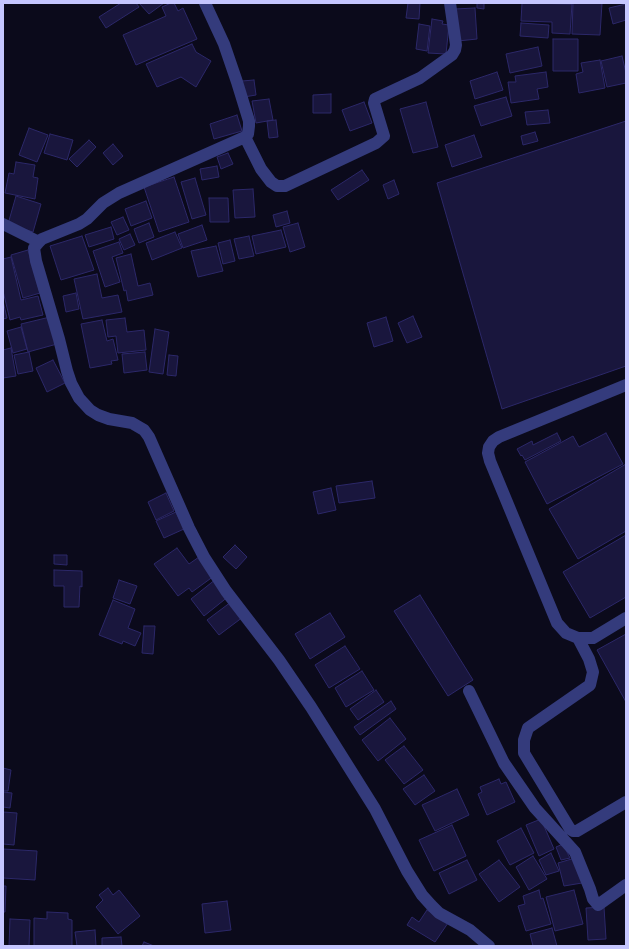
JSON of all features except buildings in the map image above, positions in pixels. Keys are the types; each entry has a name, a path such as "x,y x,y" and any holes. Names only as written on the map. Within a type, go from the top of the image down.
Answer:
{"street":[{"path":"205,3 224,44 245,107 249,126 248,134 245,137 119,193 103,204 87,219 79,224 42,239 34,248 36,261 69,377 84,405 98,415 109,419 132,423 144,430 149,437 189,528 204,557 226,591 279,660 311,707 375,809 422,895 430,906 470,930 489,946"},
{"path":"245,137 261,169 271,182 277,186 285,186 376,143 384,136 374,103 375,99 420,78 452,55 455,50 456,45 450,3"},
{"path":"3,224 39,242"},
{"path":"626,385 499,437 492,441 489,447 490,461 557,624 566,633 578,638 593,638 626,618"},
{"path":"578,638 589,659 593,672 590,685 528,728 524,740 524,753 570,829 573,831 577,831 626,802"},
{"path":"469,691 504,763 535,808 574,852 593,898 598,905 626,885"}]}
